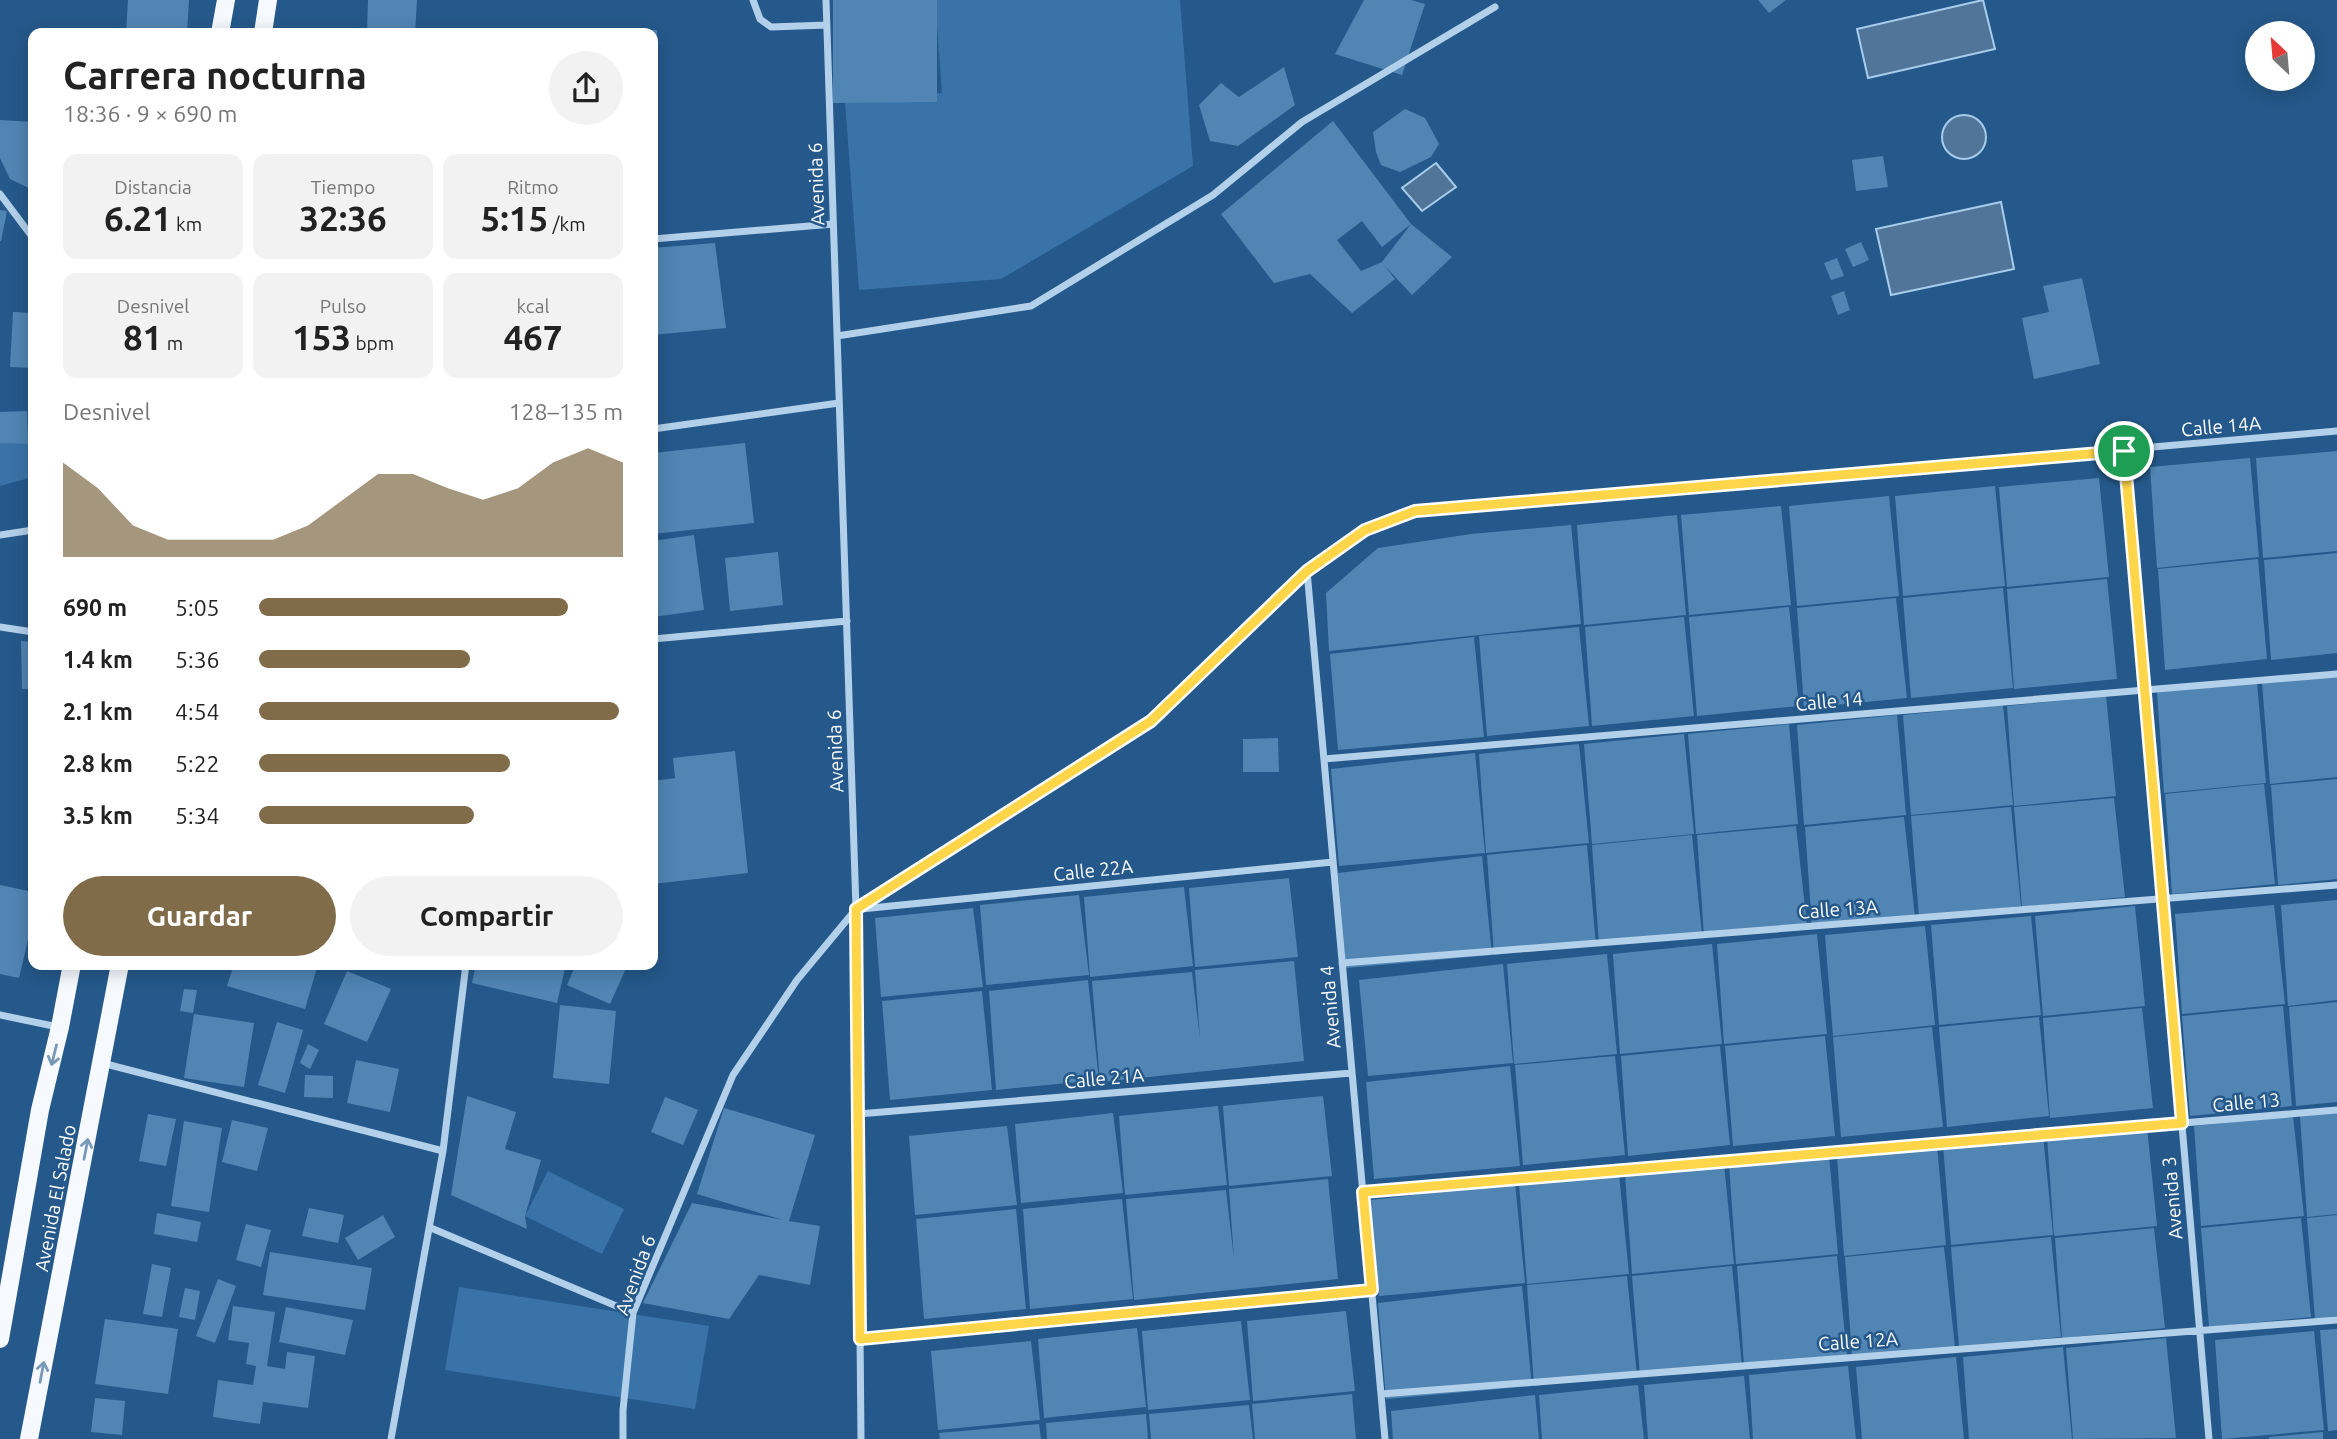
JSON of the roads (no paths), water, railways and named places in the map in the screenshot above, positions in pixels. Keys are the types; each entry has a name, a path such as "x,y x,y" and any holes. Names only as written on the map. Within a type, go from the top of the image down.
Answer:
{"main road":[{"path":"221,28 226,0"},
{"path":"264,28 268,0"},
{"name":"Avenida El Salado","path":"0,1339 40,1111 61,1027 71,970"},
{"name":"Avenida El Salado","path":"29,1439 119,970"}],"street":[{"path":"753,0 760,19 771,27 827,25"},
{"name":"Avenida 6","path":"623,1439 623,1410 633,1312 733,1075 797,980 856,909 826,0"},
{"path":"837,336 1031,306 1213,195 1302,122 1495,7"},
{"path":"0,194 28,232"},
{"path":"658,239 833,224"},
{"path":"658,428 839,404"},
{"name":"Calle 14A","path":"856,909 1151,721 1307,571 1365,530 1415,511 2337,431"},
{"name":"Avenida 3","path":"2124,451 2209,1439"},
{"path":"0,535 28,531"},
{"name":"Avenida 4","path":"1307,571 1385,1439"},
{"path":"658,639 847,621"},
{"path":"0,627 28,631"},
{"name":"Calle 14","path":"1324,760 2337,674"},
{"name":"Calle 22A","path":"856,909 1333,862"},
{"name":"Calle 13A","path":"1342,963 2337,885"},
{"path":"856,909 862,1439"},
{"path":"391,1439 443,1151 465,970"},
{"path":"0,1015 61,1027"},
{"path":"102,1063 443,1151"},
{"name":"Calle 21A","path":"858,1114 1352,1073"},
{"name":"Calle 13","path":"1363,1192 2337,1110"},
{"path":"430,1228 633,1312"},
{"path":"860,1339 1372,1290"},
{"name":"Calle 12A","path":"1381,1394 2337,1320"}]}
